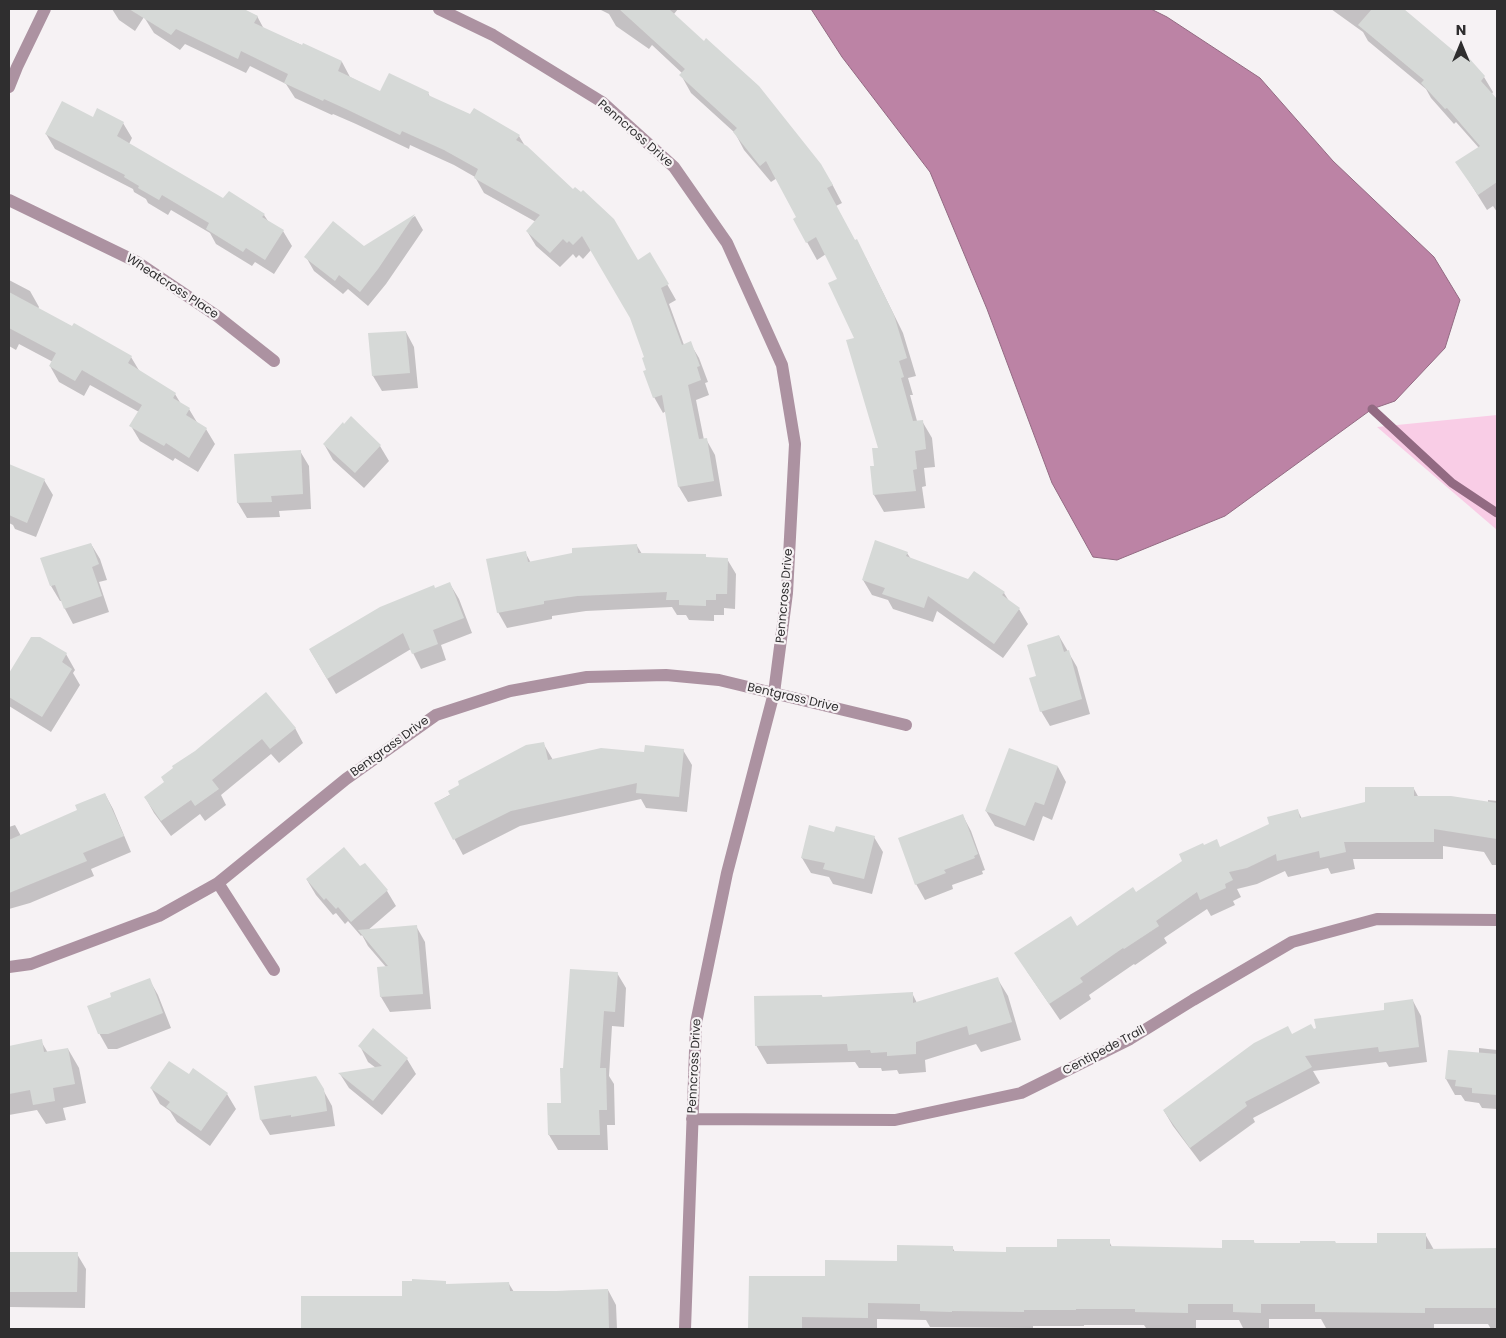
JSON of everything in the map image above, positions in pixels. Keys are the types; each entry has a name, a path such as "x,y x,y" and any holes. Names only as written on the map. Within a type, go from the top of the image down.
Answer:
{"street":[{"path":"9,87 45,9"},
{"name":"Penncross Drive","path":"439,9 493,35 602,102 674,167 726,243 782,364 794,444 788,592 774,693 727,873 696,1023 685,1329"},
{"name":"Wheatcross Place","path":"9,200 137,262 218,316 274,361"},
{"name":"Bentgrass Drive","path":"9,967 31,964 159,916 218,883 346,779 436,714 510,691 587,677 666,676 719,680 906,725"},
{"path":"218,883 274,970"},
{"name":"Centipede Trail","path":"692,1120 896,1120 1021,1093 1130,1039 1292,942 1377,919 1497,920"}],"shaded area":[{"path":"811,9 1151,9 1167,17 1260,78 1333,161 1434,257 1460,300 1445,348 1395,401 1372,409 1225,516 1117,560 1093,557 1052,483 987,309 930,172 842,57"},
{"path":"1497,415 1497,530 1377,427"}],"building":[{"path":"129,9 244,9 258,16 254,23 342,61 338,71 380,91 389,73 429,92 428,95 470,114 474,108 520,135 516,140 527,146 573,189 575,187 581,192 583,190 614,219 638,260 650,252 669,284 661,288 682,345 691,341 700,366 697,367 701,380 688,385 699,439 707,438 714,481 678,487 662,395 653,398 643,371 646,370 642,358 644,357 630,318 582,236 573,245 563,239 550,253 526,231 540,215 474,178 478,169 444,150 402,131 400,135 324,99 323,101 284,83 288,74 241,51 238,59 176,29 171,35"},
{"path":"619,9 669,9 704,41 706,38 759,86 821,164 833,185 827,188 855,240 857,239 894,315 907,358 899,361 904,377 901,378 913,421 923,420 926,449 915,451 917,469 913,470 916,491 873,495 870,466 874,466 872,448 878,448 846,340 854,338 828,283 837,279 816,237 806,243 793,219 796,217 766,161 760,166 733,132 737,128 679,75 685,69"},
{"path":"1372,9 1404,9 1455,52 1460,48 1485,76 1481,81 1497,99 1497,182 1478,195 1455,162 1480,146 1447,108 1445,109 1421,83 1424,80 1358,25"},
{"path":"62,101 93,117 97,108 124,122 117,136 223,198 229,191 265,214 262,217 284,230 265,260 246,248 243,252 206,229 209,223 162,195 159,200 138,188 139,186 124,177 125,175 45,134"},
{"path":"415,214 360,292 339,275 335,281 304,257 333,221 364,246"},
{"path":"9,292 72,326 74,323 132,356 128,363 176,393 173,398 190,408 186,415 207,428 189,458 166,443 164,446 129,426 142,405 82,370 75,381 49,366 56,353 9,328"},
{"path":"406,331 410,373 372,376 368,333"},
{"path":"351,416 381,445 355,473 323,444"},
{"path":"301,450 303,494 271,496 272,502 237,503 234,454"},
{"path":"9,464 45,479 27,523 9,515"},
{"path":"875,540 908,552 906,556 968,579 974,571 1005,592 1002,595 1020,608 994,644 928,596 924,608 882,594 885,588 862,580"},
{"path":"91,543 99,564 92,567 102,596 64,609 55,585 50,586 40,558"},
{"path":"637,544 638,553 706,554 706,557 728,558 727,594 716,594 716,600 706,600 706,606 679,605 679,600 666,600 667,592 577,596 544,601 544,604 497,613 486,559 526,551 528,562 572,553 572,548"},
{"path":"450,582 464,618 433,630 438,644 412,654 403,633 327,679 309,649 380,607 434,585 435,588"},
{"path":"1059,635 1064,652 1069,650 1082,699 1040,712 1029,678 1036,676 1027,645"},
{"path":"31,637 40,637 67,653 62,662 72,669 42,717 9,697 9,673"},
{"path":"266,692 296,728 270,749 262,739 212,780 219,789 195,806 191,800 161,821 144,797 164,782 161,777 173,768 172,766 195,751"},
{"path":"544,742 548,760 601,748 644,752 645,745 684,749 679,797 636,793 637,783 511,811 453,840 434,803 450,795 448,791 459,785 458,781 526,745"},
{"path":"1009,748 1058,766 1044,805 1035,802 1025,826 985,811"},
{"path":"1365,787 1414,787 1414,796 1451,796 1497,803 1497,839 1434,829 1434,842 1344,842 1346,852 1320,858 1319,851 1277,861 1276,854 1247,868 1229,872 1233,880 1225,884 1226,888 1200,900 1197,892 1156,921 1159,926 1080,978 1083,982 1049,1004 1014,953 1071,916 1077,926 1133,887 1136,892 1182,861 1179,854 1217,839 1220,847 1269,824 1267,817 1298,809 1300,818 1365,802"},
{"path":"105,793 124,836 83,853 87,861 9,893 9,840 77,810 75,805"},
{"path":"963,814 978,854 974,856 975,858 944,870 946,873 915,885 898,838"},
{"path":"809,825 834,832 836,826 875,836 864,879 823,869 825,863 801,858"},
{"path":"344,847 360,866 365,863 388,890 351,922 338,907 336,909 326,898 324,900 306,879"},
{"path":"417,925 423,994 380,997 377,967 388,966 358,930"},
{"path":"570,969 618,972 615,1012 604,1011 600,1068 606,1068 607,1110 599,1110 600,1135 548,1135 547,1103 561,1103 560,1068 563,1068"},
{"path":"998,977 1012,1022 969,1035 967,1026 916,1042 916,1054 887,1056 887,1052 871,1053 870,1050 848,1051 847,1044 755,1046 754,996 822,995 822,997 913,992 913,1003"},
{"path":"150,978 163,1013 108,1034 98,1034 87,1006 111,997 110,993"},
{"path":"1413,999 1419,1047 1379,1052 1378,1047 1305,1056 1312,1067 1245,1102 1247,1106 1190,1148 1163,1110 1254,1043 1288,1026 1292,1034 1311,1024 1314,1029 1316,1028 1314,1019 1384,1010 1384,1003"},
{"path":"373,1028 408,1058 373,1101 338,1073 382,1066 358,1046"},
{"path":"42,1039 44,1052 68,1048 75,1084 53,1088 55,1101 33,1105 30,1090 9,1094 9,1046"},
{"path":"1448,1050 1497,1054 1497,1095 1472,1093 1472,1088 1455,1086 1456,1080 1445,1079"},
{"path":"169,1061 189,1074 193,1068 228,1093 201,1131 166,1107 170,1102 150,1088"},
{"path":"316,1076 324,1089 327,1111 260,1120 254,1086"},
{"path":"1377,1233 1426,1233 1426,1249 1497,1248 1497,1308 1425,1308 1425,1313 1315,1312 1315,1304 1261,1304 1261,1313 1233,1312 1233,1304 1188,1304 1188,1313 1135,1312 1135,1309 952,1312 920,1311 920,1304 868,1303 868,1318 802,1317 802,1329 748,1329 749,1276 825,1276 825,1260 897,1261 897,1245 953,1246 953,1251 1006,1252 1006,1247 1057,1247 1057,1239 1110,1239 1110,1246 1222,1248 1222,1240 1254,1240 1254,1243 1335,1241 1336,1243 1377,1243"},
{"path":"9,1252 78,1252 77,1292 9,1292"},
{"path":"412,1279 446,1281 446,1284 509,1282 510,1291 608,1289 609,1329 301,1329 301,1296 402,1296 402,1281 412,1281"}],"waterway":[{"path":"1372,409 1452,483 1497,513"}]}
